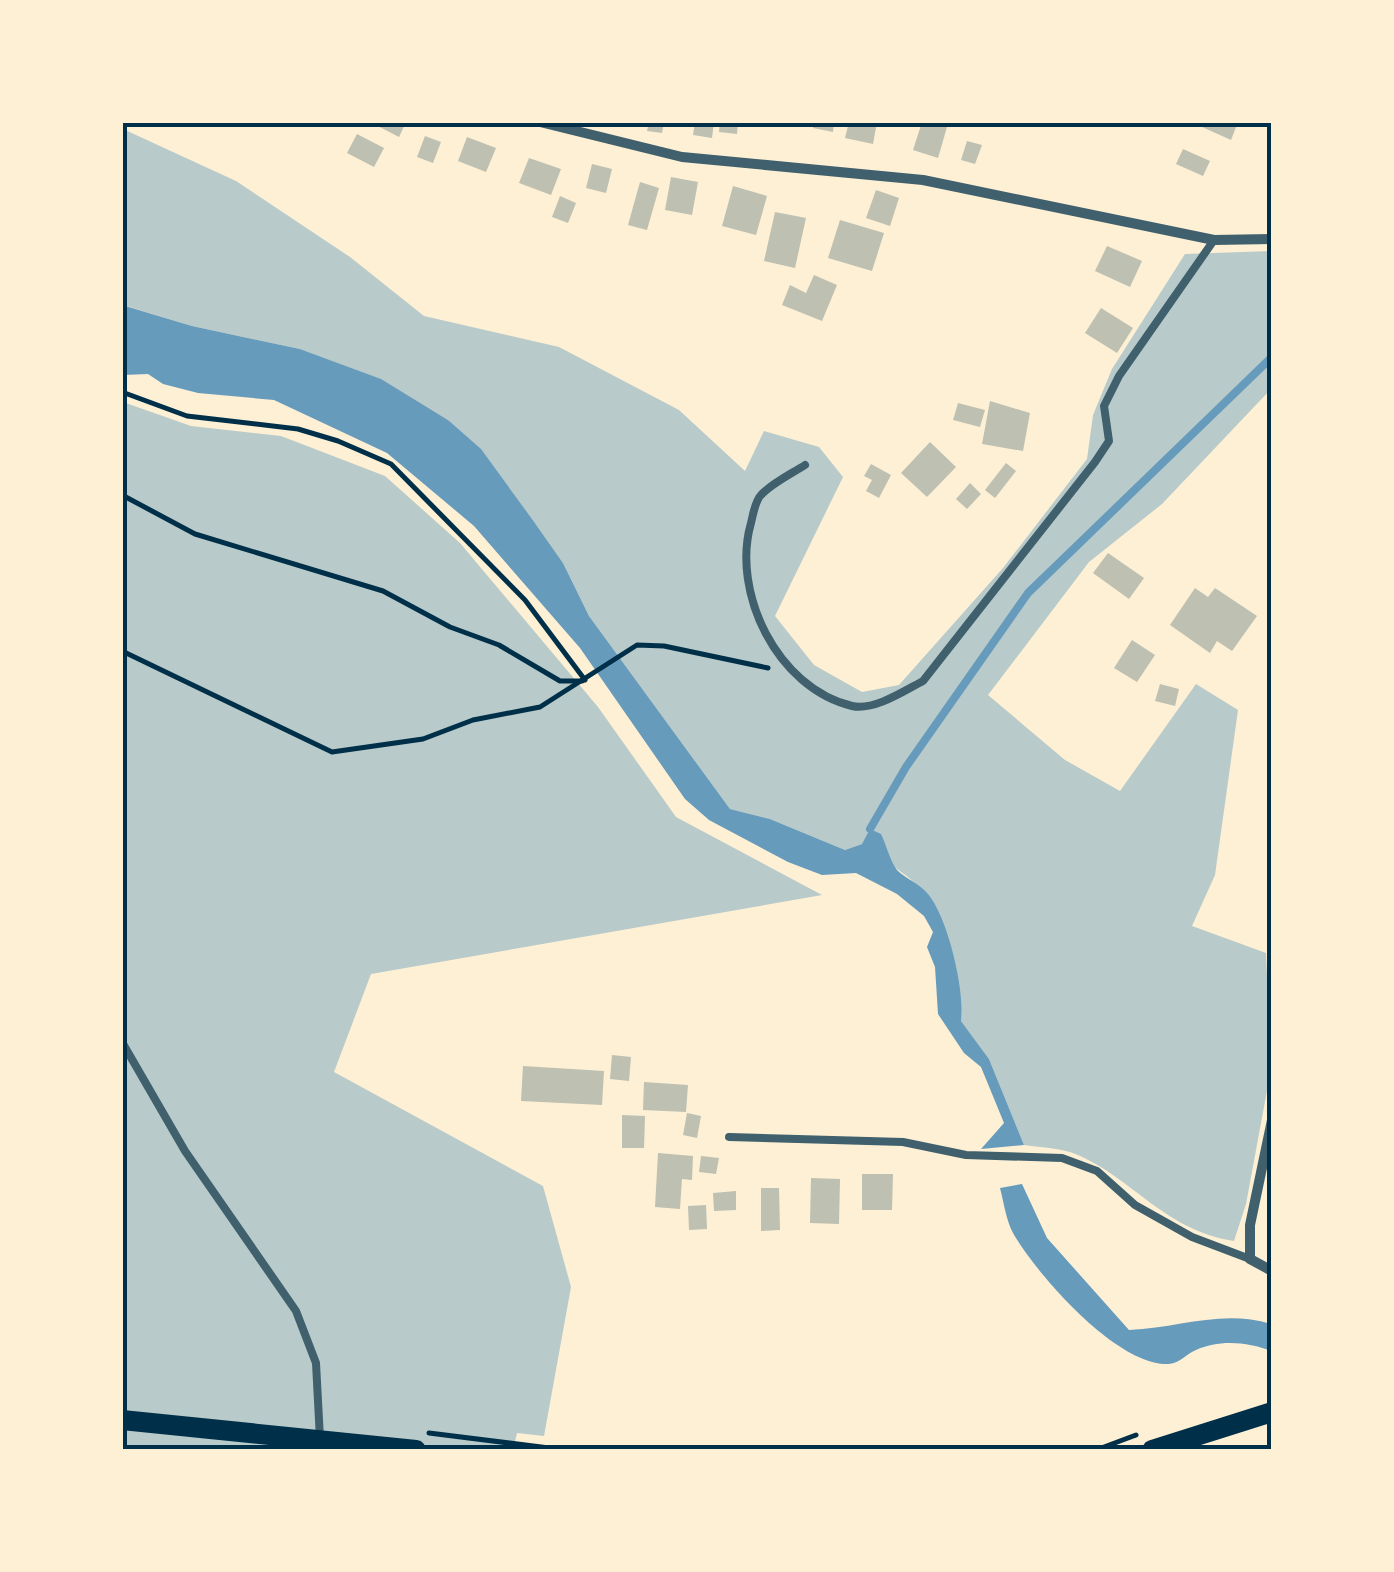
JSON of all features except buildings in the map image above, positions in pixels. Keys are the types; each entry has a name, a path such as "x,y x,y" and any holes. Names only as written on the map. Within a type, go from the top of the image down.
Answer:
{"main road":[{"path":"1152,1450 1272,1412"},
{"path":"122,1420 320,1439 418,1441"}],"street":[{"path":"540,122 682,157 923,180 1214,240 1271,238"},
{"path":"1272,1120 1259,1167 1250,1259 1272,1271"}],"lane":[{"path":"805,465 758,496 744,549 751,606 774,649 800,674 854,706 887,700 923,681 1110,441 1104,406 1119,376 1214,240"},
{"path":"122,1042 186,1151 296,1312 316,1363 320,1439"},
{"path":"729,1137 902,1142 966,1155 1062,1158 1096,1171 1136,1205 1192,1237 1250,1259"}],"path":[{"path":"122,392 187,416 298,429 338,440 391,464 525,600 586,680"},
{"path":"122,494 195,534 383,591 450,627 499,645 560,681 586,680"},
{"path":"122,650 332,752 423,739 473,720 540,707 637,645 664,646 800,674"},
{"path":"418,1441 565,1450"}],"shaded area":[{"path":"123,129 236,181 350,257 424,316 559,347 679,410 745,471 764,431 819,447 843,477 775,616 814,665 862,692 899,685 1003,568 1087,459 1093,415 1112,369 1185,254 1271,251 1271,389 1162,504 1089,562 988,695 1065,760 1120,791 1196,684 1238,710 1215,875 1192,926 1266,953 1271,1069 1246,1204 1234,1241 1209,1235 1166,1214 1091,1161 1070,1152 1024,1145 989,1059 961,1021 947,940 934,905 924,892 862,844 845,850 770,819 730,809 589,616 563,563 537,526 448,420 380,379 300,349 192,326 123,305"},
{"path":"123,402 191,426 281,436 385,476 460,543 598,707 676,817 822,895 371,974 334,1072 543,1186 571,1287 544,1436 517,1433 513,1450 123,1450"}],"water":[{"path":"122,305 192,326 300,349 381,379 448,420 481,449 563,563 589,616 730,809 770,819 845,850 862,844 870,829 881,834 897,870 928,894 954,955 961,1021 989,1059 1024,1145 981,1149 1004,1123 981,1067 964,1053 938,1014 935,967 927,947 933,932 924,916 897,894 856,873 822,875 788,862 709,820 685,799 580,648 474,526 387,453 274,400 198,393 163,384 148,374 123,375"},
{"path":"1022,1184 1047,1238 1129,1330 1218,1319 1253,1320 1271,1324 1271,1351 1253,1345 1214,1344 1169,1364 1126,1351 1059,1294 1013,1233 1000,1188"}],"waterway":[{"path":"870,829 906,767 1028,593 1272,357"}]}
